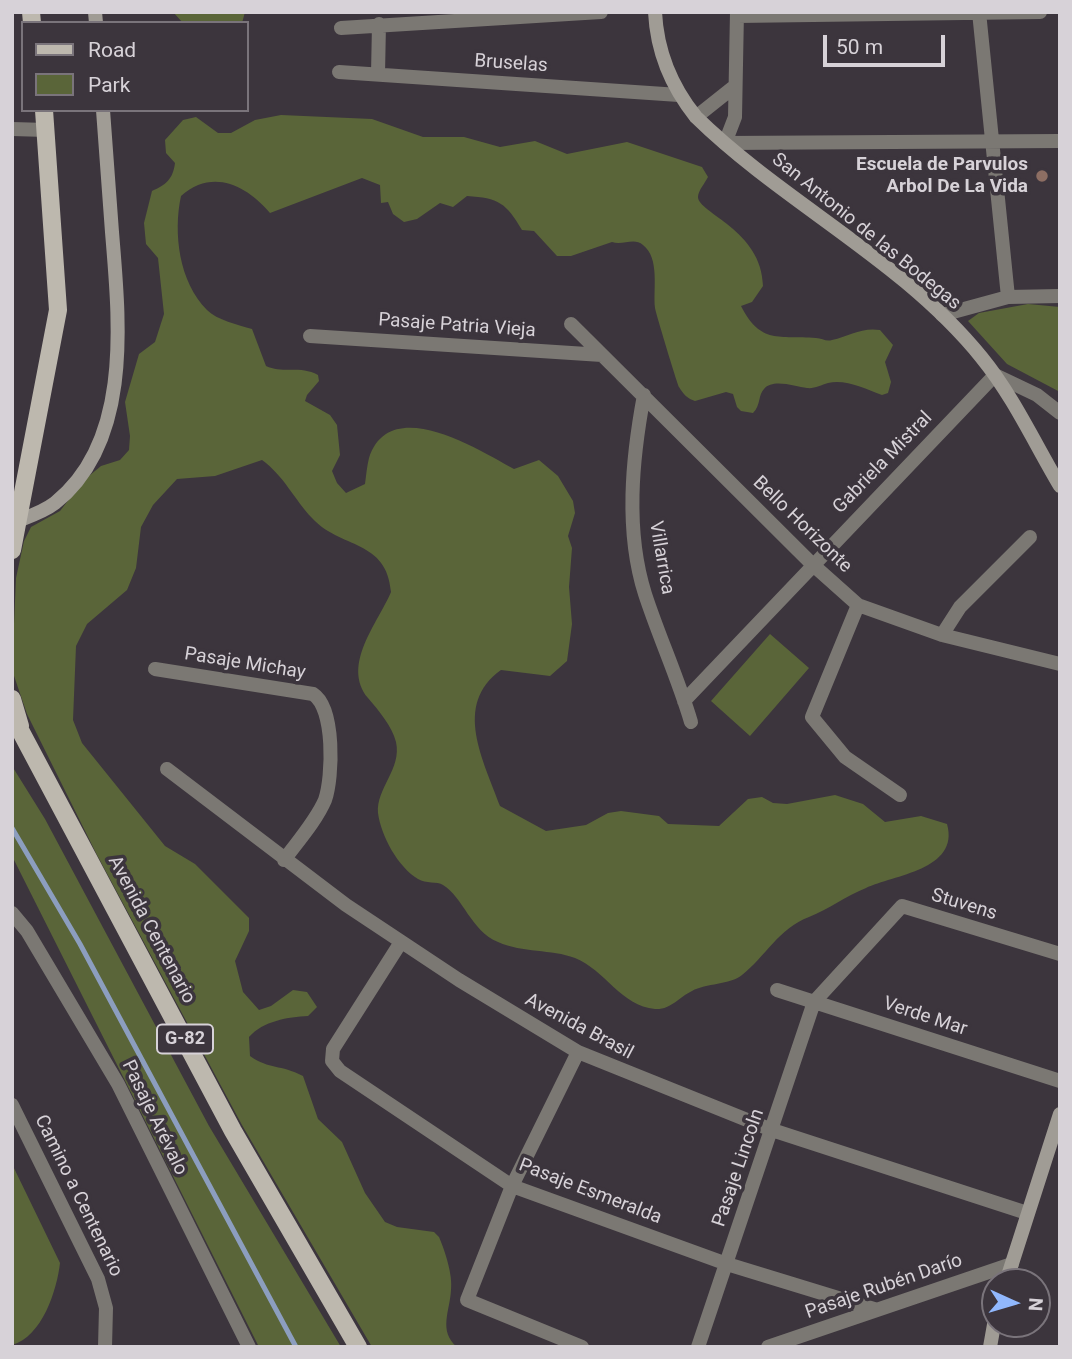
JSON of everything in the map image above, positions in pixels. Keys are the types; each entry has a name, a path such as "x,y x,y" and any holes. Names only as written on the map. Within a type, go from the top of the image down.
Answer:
{"main road":[{"path":"12,550 15,522 58,310 44,112"},
{"name":"Avenida Centenario","path":"12,699 16,721 233,1131 358,1347"}],"street":[{"path":"341,28 601,12"},
{"name":"San Antonio de las Bodegas","path":"655,12 663,60 679,95 696,117 942,315 995,375 1060,486"},
{"path":"725,143 732,131 735,117 737,14 1040,12"},
{"path":"979,13 1008,298"},
{"path":"379,24 379,74"},
{"name":"Bruselas","path":"339,72 679,95"},
{"path":"696,117 735,86"},
{"path":"15,522 55,503 83,471 100,437 113,394 119,318 103,112"},
{"path":"12,129 46,130"},
{"path":"725,143 1060,141"},
{"path":"942,315 1008,298 1060,296"},
{"name":"Bello Horizonte","path":"571,324 812,564 858,605 942,635 1060,664"},
{"name":"Pasaje Patria Vieja","path":"310,335 602,355"},
{"path":"995,375 1037,396 1060,413"},
{"name":"Gabriela Mistral","path":"684,701 995,375"},
{"name":"Villarrica","path":"644,395 634,478 639,564 645,592 691,722"},
{"path":"942,635 960,607 1030,537"},
{"path":"858,605 812,717 845,757 900,795"},
{"name":"Pasaje Michay","path":"155,669 313,694 321,701 329,734 327,792 319,811 284,860"},
{"name":"Avenida Brasil","path":"167,769 284,860 401,942 578,1052 772,1130 1027,1213"},
{"name":"Stuvens","path":"814,1002 902,906 1060,954"},
{"name":"Pasaje Arévalo","path":"12,914 27,931 118,1084 248,1347"},
{"name":"Pasaje Esmeralda","path":"401,942 332,1049 332,1060 340,1071 512,1186 727,1264 874,1309"},
{"name":"Verde Mar","path":"778,990 1060,1081"},
{"name":"Pasaje Lincoln","path":"698,1347 814,1002"},
{"path":"578,1052 512,1186 467,1300 582,1347"},
{"name":"Camino a Centenario","path":"12,1105 98,1279 106,1308 105,1347"},
{"path":"1011,1268 1060,1114"},
{"name":"Pasaje Rubén Darío","path":"768,1347 1012,1264"}],"green space":[{"path":"173,12 245,12 243,21 181,21"},
{"path":"281,115 372,119 423,137 464,137 500,147 535,141 567,154 627,142 702,167 708,177 698,195 701,203 742,237 760,267 763,286 752,302 741,306 756,327 781,337 818,338 828,341 873,329 880,330 893,345 885,362 891,382 888,393 882,395 842,382 810,388 773,384 762,391 753,413 741,411 733,394 726,392 695,401 686,396 679,387 655,308 652,258 639,243 612,242 571,256 557,256 534,231 522,230 500,204 467,196 453,207 440,203 417,219 404,222 393,214 388,202 381,203 380,185 362,178 270,213 250,194 228,184 204,183 181,196 178,241 190,286 211,314 252,329 266,366 305,370 318,375 319,381 305,401 330,415 337,425 340,455 332,471 337,483 346,493 365,484 369,458 380,439 396,430 415,428 458,440 514,469 539,460 558,476 573,501 575,513 568,536 572,548 569,587 572,624 567,661 550,676 501,670 486,684 478,700 476,734 500,806 546,831 586,825 608,813 621,811 659,816 668,824 719,826 748,799 762,797 773,803 787,804 835,795 863,804 885,822 921,816 947,824 948,839 944,852 934,861 859,891 798,922 781,935 742,975 731,981 698,988 661,1009 632,1001 575,958 498,942 481,930 450,890 441,884 418,879 404,867 387,841 380,822 378,804 395,761 396,742 381,713 368,698 358,672 364,644 391,592 388,575 381,562 372,553 323,528 306,511 277,473 262,460 215,476 177,479 153,505 141,527 136,568 127,590 87,624 76,646 73,720 82,743 165,846 195,864 249,918 249,931 235,961 243,992 259,1010 271,1006 293,990 307,992 317,1007 308,1016 292,1017 261,1027 249,1037 250,1056 303,1076 318,1119 342,1142 365,1193 385,1222 397,1227 434,1232 439,1237 451,1277 446,1327 451,1341 457,1347 372,1347 242,1125 96,853 27,714 12,670 16,578 24,541 31,527 60,511 84,480 101,466 120,460 129,450 130,436 125,402 139,354 155,342 164,314 158,258 146,244 144,223 152,191 168,181 173,173 175,163 166,153 165,140 183,120 196,117 218,133 231,133 255,120"},
{"path":"1028,304 1060,307 1060,392 1007,364 968,321 979,313"},
{"path":"770,634 809,668 750,736 711,701"},
{"path":"12,766 45,819 209,1126 341,1347 259,1347 12,856"},
{"path":"12,1164 60,1263 51,1299 40,1323 32,1333 12,1345"}],"waterway":[{"path":"12,828 80,944 296,1347"}],"place":[{"name":"Escuela de Parvulos Arbol De La Vida","path":"1042,176"}]}
